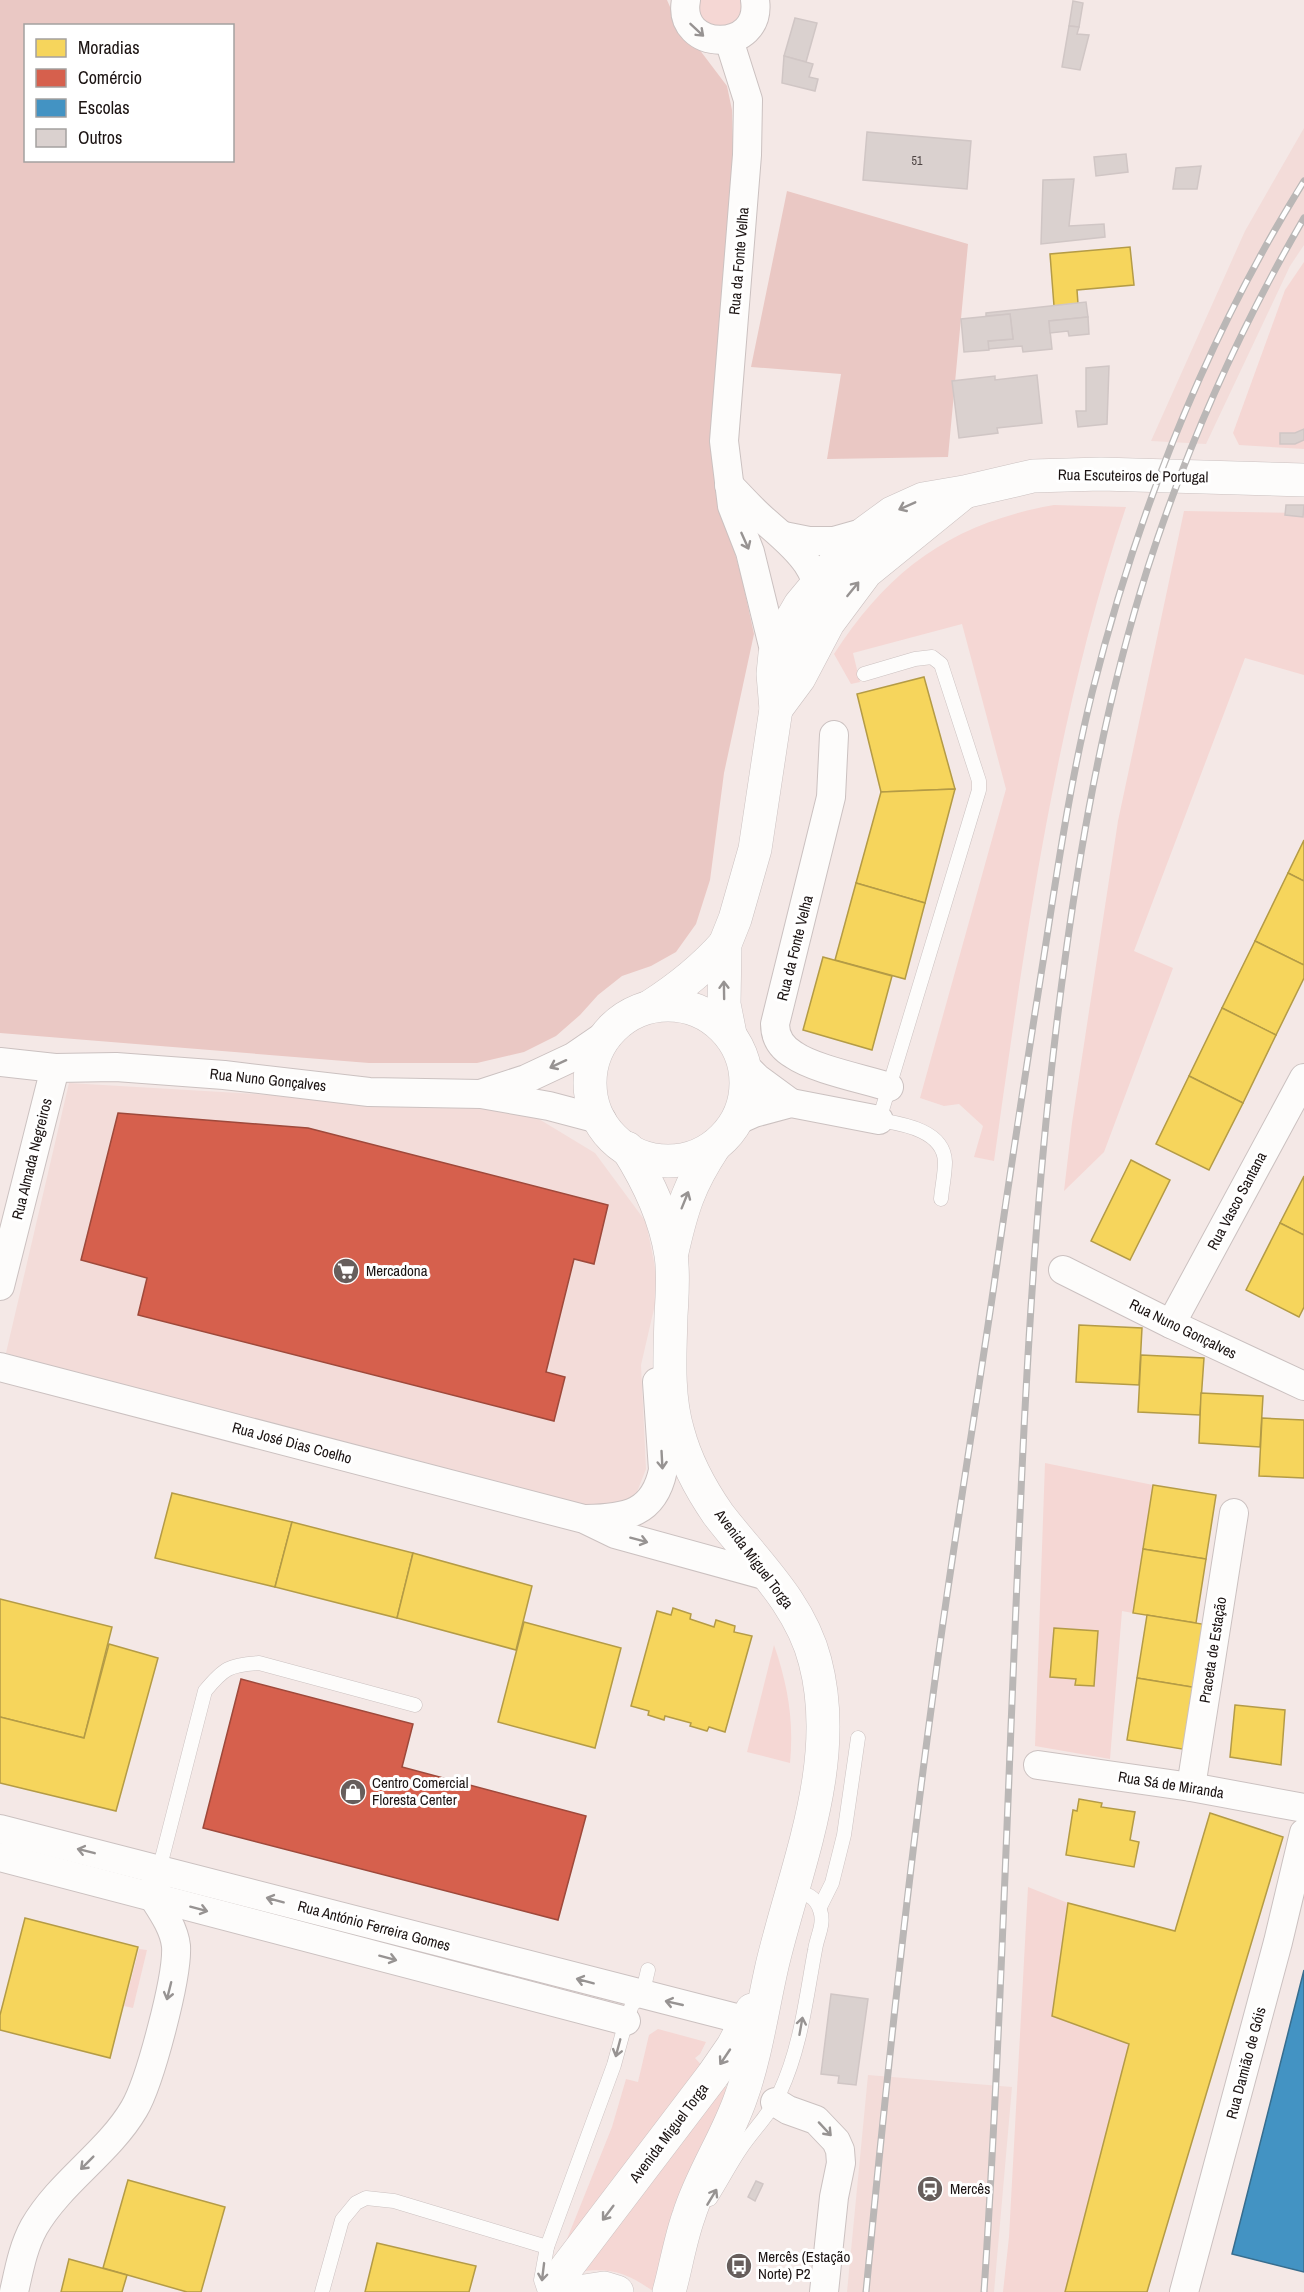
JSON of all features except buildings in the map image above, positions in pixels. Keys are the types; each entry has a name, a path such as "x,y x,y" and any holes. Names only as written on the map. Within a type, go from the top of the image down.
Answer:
{"street":[{"path":"686,0 686,13 694,30 710,39 729,40 749,27 758,1"},
{"name":"Rua da Fonte Velha","path":"729,40 748,100 747,156 724,441 732,506 750,552 775,654 773,674 776,709"},
{"name":"Rua Escuteiros de Portugal","path":"775,654 800,605 866,532 892,513 923,499 1033,476 1101,474 1304,480"},
{"path":"729,485 800,552 810,568 816,585"},
{"name":"Rua Escuteiros de Portugal","path":"776,709 799,678 828,623 860,579 891,550 963,492"},
{"path":"784,536 808,541 834,541 866,532"},
{"name":"Rua da Fonte Velha","path":"651,1006 684,984 706,965 725,944 735,919 755,849 776,709 796,645 814,612 818,597 816,585"},
{"name":"Rua da Fonte Velha","path":"834,735 831,797 775,1024 775,1035 794,1056 812,1064 889,1087"},
{"name":"Rua da Fonte Velha","path":"725,944 724,1004 730,1034"},
{"path":"678,1005 701,1012 730,1034 741,1053 747,1079 741,1111 728,1134 714,1147 689,1158 672,1161 652,1159 627,1149 607,1130 593,1103 590,1079 594,1057 608,1033 628,1015 651,1006 678,1005"},
{"name":"Rua Nuno Gonçalves","path":"481,1094 526,1079 573,1057 608,1033"},
{"name":"Rua Nuno Gonçalves","path":"0,1062 55,1068 116,1067 224,1075 369,1092 481,1094 549,1106 602,1120"},
{"path":"743,1064 757,1078 791,1103 879,1120"},
{"name":"Rua Almada Negreiros","path":"0,1286 55,1068"},
{"name":"Rua Vasco Santana","path":"1171,1324 1304,1078"},
{"path":"735,1121 754,1113 791,1103"},
{"name":"Avenida Miguel Torga","path":"669,2292 689,2214 741,2098 819,1776 823,1736 823,1697 815,1658 797,1617 771,1577 719,1515 699,1484 684,1453 674,1418 670,1341 671,1256 681,1210 696,1174 714,1147"},
{"name":"Avenida Miguel Torga","path":"627,1149 645,1177 660,1212 671,1256"},
{"name":"Rua Nuno Gonçalves","path":"1063,1270 1171,1324 1304,1386"},
{"name":"Rua José Dias Coelho","path":"584,1519 627,1516 642,1509 660,1483 663,1470 657,1405 657,1377 670,1341"},
{"name":"Rua José Dias Coelho","path":"0,1367 584,1519 615,1533 771,1577"},
{"name":"Praceta de Estação","path":"1191,1787 1234,1513"},
{"name":"Rua Sá de Miranda","path":"1038,1764 1191,1787 1304,1808"},
{"name":"Rua António Ferreira Gomes","path":"0,1829 156,1883 626,2020"},
{"name":"Rua Damião de Góis","path":"1184,2292 1275,1953 1304,1833"},
{"name":"Rua António Ferreira Gomes","path":"0,1857 156,1883 645,1983 747,2021"},
{"path":"14,2292 24,2250 33,2228 57,2196 122,2126 134,2109 141,2093 158,2037 176,1960 173,1934 156,1883"},
{"name":"Avenida Miguel Torga","path":"556,2292 564,2271 713,2075 747,2021 771,1968"},
{"path":"775,2102 788,2110 816,2120 836,2141 840,2150 841,2163 834,2197 824,2292"},
{"path":"578,2292 604,2288 616,2292"}],"lane":[{"path":"864,674 915,659 932,657 941,664 979,781 979,790 879,1120 913,1126 926,1133 940,1148 945,1160 941,1199"},
{"path":"156,1883 205,1691 218,1676 235,1665 259,1663 415,1705"},
{"path":"820,1907 832,1883 837,1864 858,1738"},
{"path":"681,2247 740,2150 775,2102 790,2067 799,2037 816,1945 823,1921 820,1907 809,1894 791,1890"},
{"path":"544,2292 541,2280 547,2247 614,2065 626,2020 645,1983"},
{"path":"322,2292 342,2220 356,2203 366,2198 394,2201 547,2247"}],"shaded area":[{"path":"0,0 667,0 674,16 727,86 732,110 734,204 718,492 742,579 754,634 724,773 710,880 696,924 676,952 651,966 622,976 598,995 556,1036 524,1052 477,1063 369,1063 0,1033"},
{"path":"686,0 755,0 719,41"},
{"path":"1304,128 1304,245 1290,266 1206,444 1151,441 1245,231"},
{"path":"787,191 968,244 948,457 827,459 841,374 751,367"},
{"path":"1304,262 1304,449 1239,445 1233,433 1285,290"},
{"path":"1054,505 1126,507 1101,587 1061,749 1031,913 994,1161 974,1157 983,1126 959,1104 944,1106 920,1098 1006,789 962,624 853,653 860,682 851,684 834,654 877,597 926,554 984,524"},
{"path":"1184,511 1304,513 1304,675 1245,658 1134,951 1173,968 1104,1152 1064,1191 1072,1123 1118,821"},
{"path":"69,1083 524,1110 595,1153 646,1222 659,1287 641,1365 646,1469 635,1497 600,1512 142,1392 6,1353"},
{"path":"1045,1463 1153,1485 1133,1613 1122,1611 1110,1759 1035,1746"},
{"path":"774,1645 789,1704 790,1763 747,1752"},
{"path":"1028,1887 1068,1903 1052,2016 1129,2044 1065,2292 1003,2292 1009,2237"},
{"path":"139,1949 147,1950 133,2008 124,2006"},
{"path":"658,2029 706,2042 700,2054 695,2058 704,2068 571,2241 567,2239 612,2127 626,2079 638,2082 649,2035"},
{"name":"Mercês","path":"868,2075 1012,2087 994,2292 847,2292"},
{"path":"722,2086 728,2088 654,2292 635,2280 617,2273 598,2270 576,2272"}],"railway":[{"path":"866,2292 905,1919 940,1644 1024,1083 1077,760 1092,693 1130,559 1178,429 1236,302 1304,181"},
{"path":"984,2292 1031,1304 1049,1092 1073,903 1089,806 1109,710 1134,614 1163,522 1217,388 1258,302 1304,218"}],"place":[{"name":"Mercadona","path":"346,1271"},
{"name":"Centro Comercial Floresta Center","path":"353,1792"},
{"name":"Mercês","path":"930,2189"},
{"name":"Mercês (Estação Norte) P2","path":"739,2266"}]}
